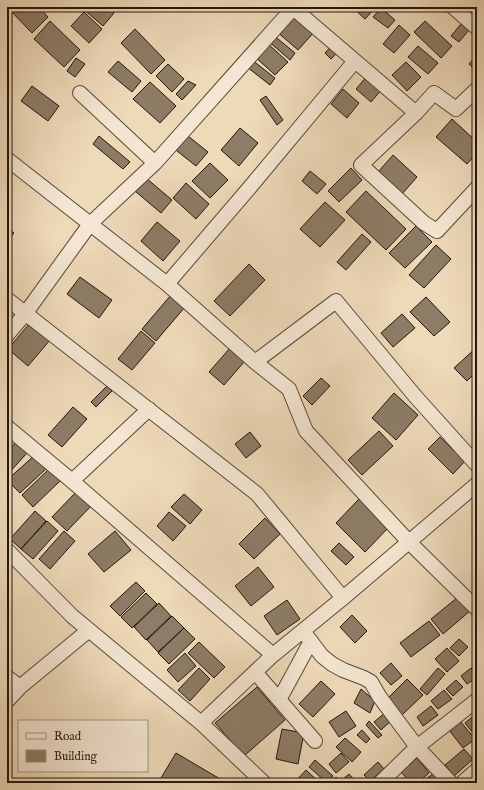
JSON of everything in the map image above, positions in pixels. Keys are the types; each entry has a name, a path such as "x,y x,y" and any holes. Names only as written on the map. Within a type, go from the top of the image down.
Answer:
{"street":[{"path":"7,335 25,314 90,224 155,162 293,7 416,113"},
{"path":"453,7 477,28"},
{"path":"167,284 355,61"},
{"path":"477,89 456,109 434,93 416,113 361,165 424,222 437,231 477,188"},
{"path":"80,93 155,162"},
{"path":"7,159 167,284 255,362 289,389 306,431 409,542 477,609"},
{"path":"7,299 257,494 343,598"},
{"path":"255,362 336,301 415,396 477,465"},
{"path":"72,481 149,409"},
{"path":"7,427 72,481 273,655"},
{"path":"201,723 273,655 307,636 343,598 477,484"},
{"path":"7,550 72,616 201,723 264,783"},
{"path":"7,701 20,687 89,630"},
{"path":"279,700 307,636"},
{"path":"307,636 322,656 332,664 371,682 379,696 417,747 451,783"},
{"path":"255,672 315,741"},
{"path":"7,677 20,687"},
{"path":"380,783 417,747 477,700"},
{"path":"462,783 477,770"}],"building":[{"path":"7,7 39,7 48,17 32,33"},
{"path":"81,7 108,7 114,13 103,26"},
{"path":"352,7 376,7 365,19"},
{"path":"381,8 395,20 388,28 373,17"},
{"path":"295,11 316,30 298,50 276,31"},
{"path":"84,12 102,29 89,43 71,26"},
{"path":"50,21 80,50 64,67 34,39"},
{"path":"425,21 452,46 441,58 414,32"},
{"path":"461,24 469,30 459,42 451,36"},
{"path":"399,25 410,35 394,53 383,44"},
{"path":"135,29 165,60 151,74 121,43"},
{"path":"272,34 295,53 290,60 267,40"},
{"path":"266,42 288,62 275,75 253,55"},
{"path":"333,44 340,50 331,59 325,53"},
{"path":"418,46 438,63 428,74 408,57"},
{"path":"477,55 477,72 469,64"},
{"path":"76,58 85,64 75,77 67,71"},
{"path":"252,60 275,78 270,85 247,67"},
{"path":"118,61 141,81 132,92 108,72"},
{"path":"406,62 421,77 407,91 392,75"},
{"path":"168,64 184,79 172,92 156,76"},
{"path":"368,75 383,88 371,102 356,89"},
{"path":"188,81 196,85 182,100 176,94"},
{"path":"150,82 176,106 160,123 133,99"},
{"path":"32,86 59,106 48,121 21,101"},
{"path":"343,89 359,103 347,118 331,104"},
{"path":"266,96 283,120 277,125 260,100"},
{"path":"452,119 477,142 477,153 467,164 436,137"},
{"path":"240,128 258,143 239,166 221,150"},
{"path":"183,132 208,152 196,166 172,147"},
{"path":"99,136 130,162 123,169 93,144"},
{"path":"393,155 417,177 402,194 378,172"},
{"path":"210,163 228,180 210,198 192,181"},
{"path":"351,168 362,180 339,202 328,191"},
{"path":"310,171 326,184 317,194 302,181"},
{"path":"146,178 172,200 161,213 135,191"},
{"path":"186,183 209,204 196,219 173,198"},
{"path":"366,191 406,229 386,250 346,212"},
{"path":"325,202 345,220 320,247 300,229"},
{"path":"157,222 180,241 163,261 141,241"},
{"path":"416,226 432,242 405,268 389,253"},
{"path":"7,228 14,233 7,241"},
{"path":"362,234 371,242 346,270 337,262"},
{"path":"436,245 451,259 424,288 409,275"},
{"path":"249,264 265,280 230,316 214,301"},
{"path":"80,277 112,300 99,318 67,294"},
{"path":"171,295 185,307 156,341 142,329"},
{"path":"426,297 450,322 434,336 410,312"},
{"path":"402,314 415,328 393,347 381,333"},
{"path":"30,323 50,340 28,366 8,349"},
{"path":"141,331 155,343 132,370 118,359"},
{"path":"477,347 477,371 467,381 454,368"},
{"path":"230,348 245,361 224,385 209,372"},
{"path":"321,378 330,386 312,405 303,396"},
{"path":"107,386 112,391 96,407 91,402"},
{"path":"394,393 418,415 396,440 372,418"},
{"path":"73,407 87,419 62,447 48,435"},
{"path":"379,431 393,446 362,475 348,460"},
{"path":"250,432 261,446 246,458 235,444"},
{"path":"440,437 465,461 453,474 428,449"},
{"path":"16,442 27,453 7,475 7,452"},
{"path":"35,455 47,468 20,493 7,480"},
{"path":"49,469 60,481 33,507 22,495"},
{"path":"79,489 95,502 67,531 52,517"},
{"path":"184,494 202,510 190,524 171,507"},
{"path":"359,499 389,527 365,552 336,523"},
{"path":"35,511 46,521 21,549 10,539"},
{"path":"169,512 186,526 173,541 157,526"},
{"path":"265,518 280,534 254,559 239,544"},
{"path":"47,521 58,531 33,559 21,549"},
{"path":"64,531 75,541 50,569 39,559"},
{"path":"115,531 131,550 104,572 88,554"},
{"path":"339,543 354,557 346,565 331,551"},
{"path":"258,567 274,587 251,606 235,586"},
{"path":"136,582 145,591 120,616 110,606"},
{"path":"146,593 157,604 132,628 121,617"},
{"path":"458,597 470,611 443,634 431,619"},
{"path":"287,600 300,619 277,635 264,616"},
{"path":"159,603 171,616 146,640 134,627"},
{"path":"352,615 367,631 355,643 340,627"},
{"path":"172,616 184,628 158,652 147,640"},
{"path":"429,621 440,635 411,657 400,643"},
{"path":"184,628 195,639 169,664 158,653"},
{"path":"459,639 468,647 459,656 450,648"},
{"path":"199,642 225,667 214,678 188,653"},
{"path":"447,648 459,661 447,672 435,659"},
{"path":"185,653 196,666 178,682 167,670"},
{"path":"391,663 402,676 391,685 380,673"},
{"path":"199,668 210,679 190,701 178,690"},
{"path":"438,668 445,674 427,695 420,689"},
{"path":"471,668 477,677 467,684 461,676"},
{"path":"407,679 423,695 401,716 386,700"},
{"path":"456,680 463,687 453,696 446,689"},
{"path":"321,681 335,694 313,717 299,704"},
{"path":"257,687 285,720 244,756 215,723"},
{"path":"361,689 375,701 370,713 354,703"},
{"path":"444,690 452,699 438,709 431,701"},
{"path":"431,706 438,715 423,726 417,717"},
{"path":"346,711 356,726 339,737 329,722"},
{"path":"386,712 393,719 381,730 374,722"},
{"path":"477,713 477,738 465,723"},
{"path":"369,721 382,735 378,738 366,725"},
{"path":"460,721 475,739 463,748 449,730"},
{"path":"282,729 304,733 298,764 276,759"},
{"path":"362,730 370,739 366,743 357,735"},
{"path":"345,738 361,752 352,762 336,747"},
{"path":"464,749 473,759 454,776 445,765"},
{"path":"176,753 227,783 158,783"},
{"path":"341,753 349,762 336,773 329,764"},
{"path":"417,758 429,773 417,783 411,783 401,772"},
{"path":"315,760 333,776 327,783 309,767"},
{"path":"378,762 384,769 370,781 364,775"},
{"path":"306,770 320,783 294,783"},
{"path":"434,773 441,783 421,783"},
{"path":"349,774 356,782 355,783 344,783 342,780"},
{"path":"336,777 342,783 330,783"}]}
